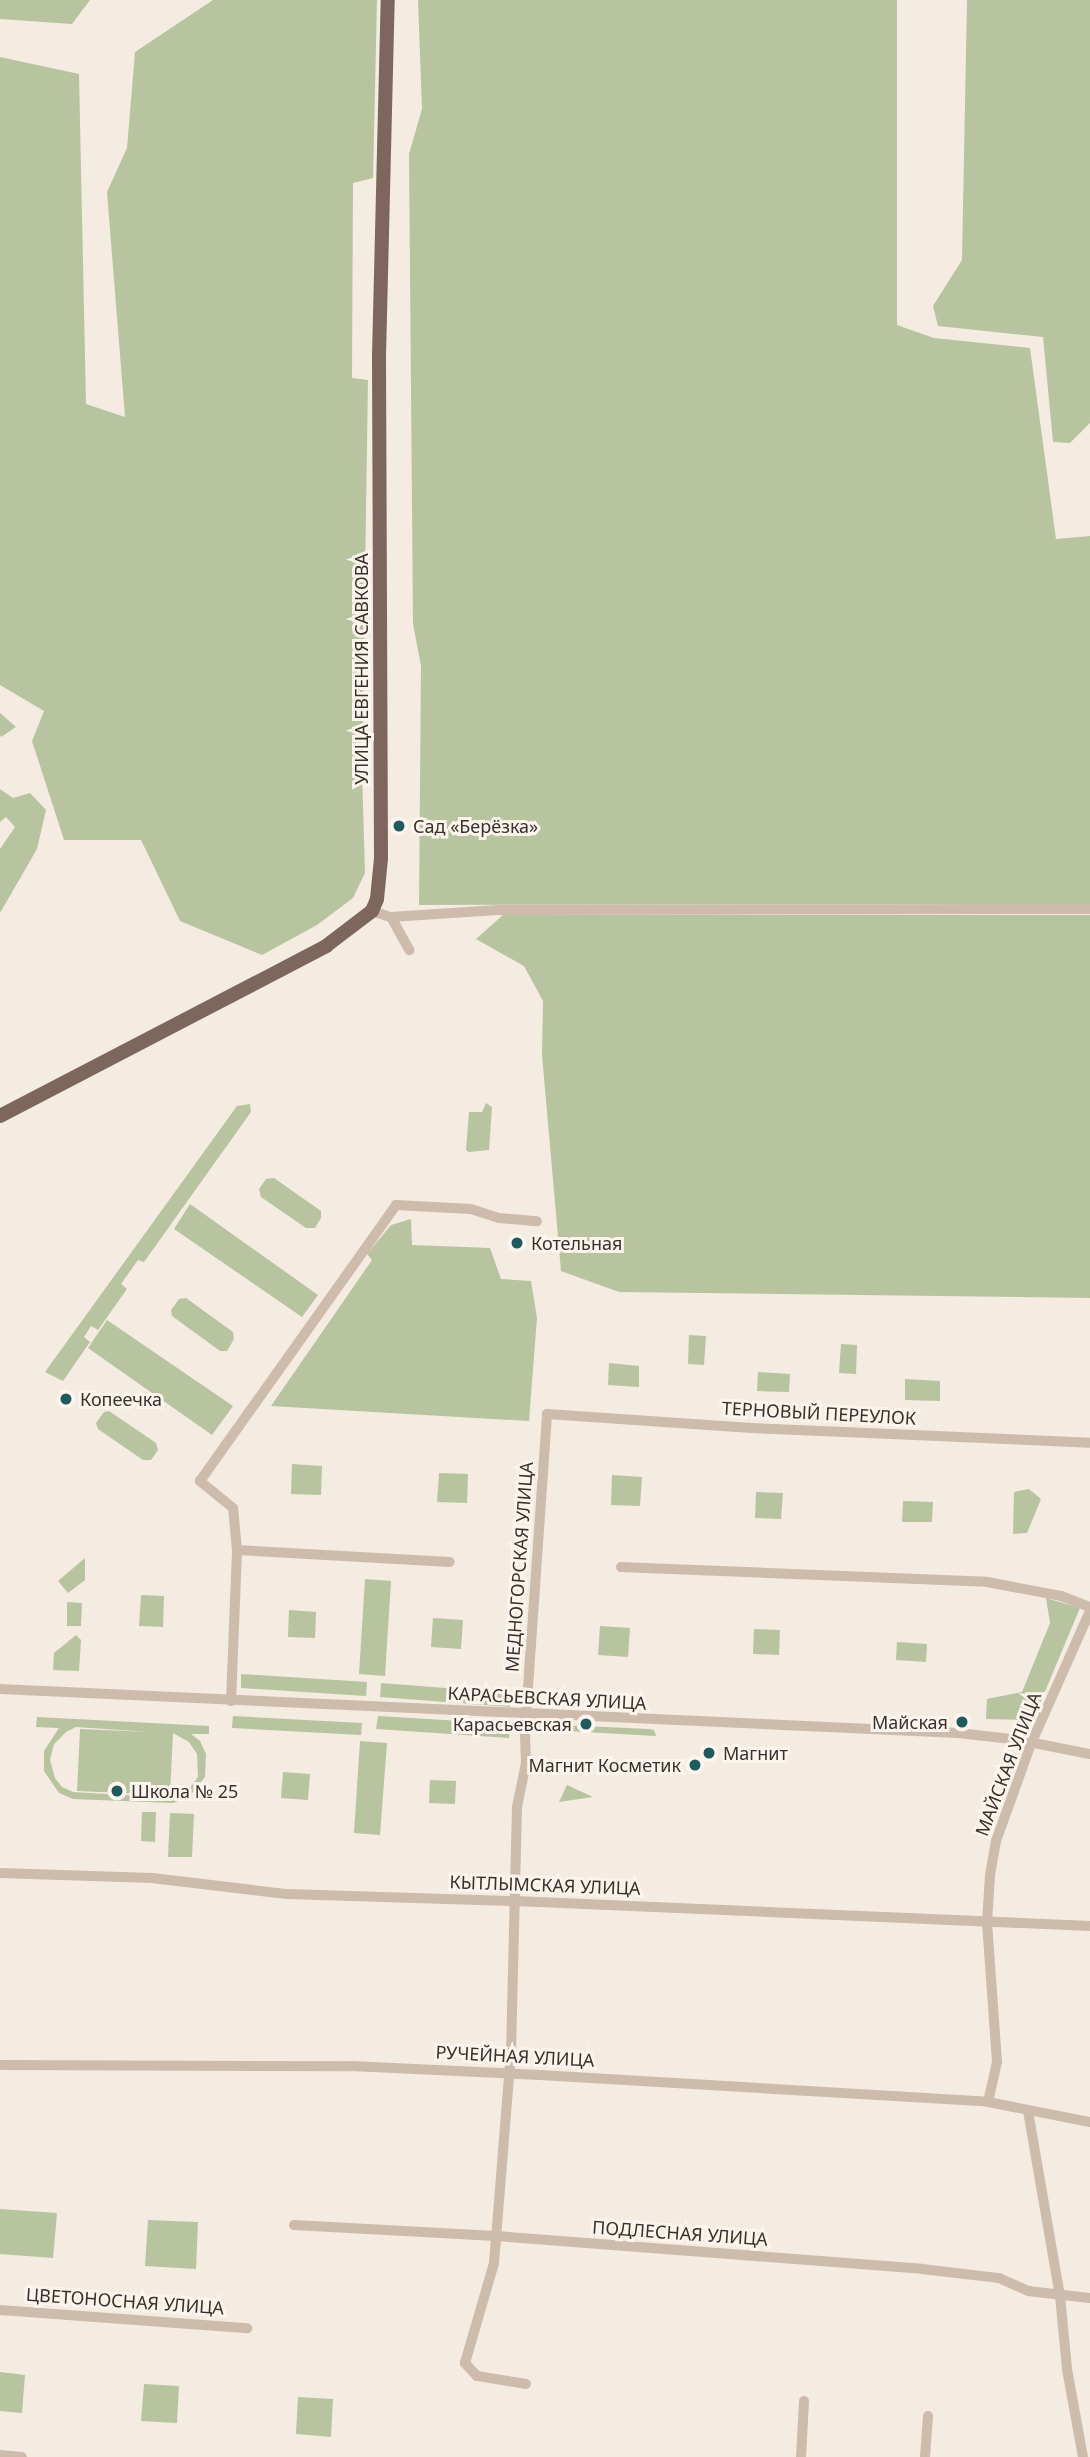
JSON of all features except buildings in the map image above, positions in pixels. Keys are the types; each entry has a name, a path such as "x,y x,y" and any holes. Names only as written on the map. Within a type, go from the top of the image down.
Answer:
{"main road":[{"name":"УЛИЦА ЕВГЕНИЯ САВКОВА","path":"372,911 381,887 379,356 388,0"},
{"path":"0,1116 326,946 372,911"}],"street":[{"path":"372,911 391,918 498,910 1090,909"},
{"path":"391,918 409,950"},
{"path":"231,1701 237,1550 233,1508 200,1481 396,1205 471,1209 499,1218 537,1221"},
{"name":"ТЕРНОВЫЙ ПЕРЕУЛОК","path":"547,1414 726,1426 1090,1443"},
{"name":"МЕДНОГОРСКАЯ УЛИЦА","path":"526,2384 477,2376 465,2363 494,2263 509,2074 517,1807 526,1763 547,1414"},
{"path":"237,1550 450,1562"},
{"path":"621,1567 987,1582 1060,1596 1090,1609"},
{"name":"МАЙСКАЯ УЛИЦА","path":"988,2102 997,2062 987,1923 989,1875 996,1841 1031,1744 1090,1609"},
{"name":"КАРАСЬЕВСКАЯ УЛИЦА","path":"0,1689 958,1733 1090,1754"},
{"name":"КЫТЛЫМСКАЯ УЛИЦА","path":"0,1873 152,1878 287,1894 515,1900 1090,1926"},
{"name":"РУЧЕЙНАЯ УЛИЦА","path":"0,2065 351,2066 509,2074 988,2102 1090,2122"},
{"path":"1028,2111 1060,2296 1067,2370 1083,2457"},
{"name":"ПОДЛЕСНАЯ УЛИЦА","path":"294,2225 496,2236 922,2269 999,2278 1028,2291 1090,2298"},
{"name":"ЦВЕТОНОСНАЯ УЛИЦА","path":"0,2310 247,2328"},
{"path":"801,2457 804,2402"},
{"path":"925,2457 928,2416"},
{"path":"0,2455 22,2457"}],"green space":[{"path":"0,0 90,0 72,24 0,19"},
{"path":"213,0 377,0 373,178 353,183 352,378 368,380 362,772 365,873 353,898 317,925 262,955 180,921 141,840 64,840 32,741 44,711 0,685 0,57 79,74 86,404 125,417 107,192 127,148 135,52"},
{"path":"418,0 897,0 897,325 934,338 1030,348 1056,539 1090,536 1090,904 419,905 421,666 413,624 409,154 422,109"},
{"path":"967,0 1090,0 1090,423 1070,443 1053,442 1043,337 938,326 933,306 962,260"},
{"path":"0,713 16,727 1,737 0,735"},
{"path":"0,789 13,798 30,793 46,810 37,849 0,913 0,849 15,827 6,817 0,822"},
{"path":"503,915 1090,915 1090,1298 619,1292 561,1271 542,1055 543,1001 524,966 476,939"},
{"path":"486,1103 492,1107 489,1150 469,1152 466,1150 469,1112 482,1112"},
{"path":"250,1104 251,1112 144,1262 138,1260 121,1284 127,1289 98,1330 91,1326 84,1337 90,1342 63,1381 45,1372 237,1106"},
{"path":"274,1178 321,1211 321,1218 315,1228 306,1228 261,1197 259,1189 266,1179"},
{"path":"190,1204 318,1295 302,1317 174,1229"},
{"path":"411,1219 412,1245 490,1248 501,1279 531,1281 537,1318 529,1421 271,1406 372,1260 367,1254 391,1225"},
{"path":"186,1298 233,1332 234,1339 227,1351 220,1351 172,1316 171,1310 179,1299"},
{"path":"107,1320 233,1406 212,1435 88,1348"},
{"path":"689,1335 706,1336 704,1365 688,1364"},
{"path":"841,1344 857,1345 856,1374 839,1373"},
{"path":"609,1363 639,1366 639,1387 608,1385"},
{"path":"758,1372 790,1374 789,1392 757,1391"},
{"path":"905,1379 940,1381 940,1401 905,1400"},
{"path":"109,1411 156,1443 158,1450 151,1460 143,1460 98,1429 96,1423 104,1412"},
{"path":"292,1464 322,1466 321,1495 291,1494"},
{"path":"439,1473 468,1474 467,1503 437,1502"},
{"path":"612,1475 642,1477 640,1506 611,1505"},
{"path":"1029,1489 1041,1499 1027,1533 1013,1534 1014,1492"},
{"path":"756,1492 783,1493 781,1519 755,1518"},
{"path":"903,1501 933,1502 932,1522 902,1522"},
{"path":"85,1558 85,1580 68,1593 58,1581"},
{"path":"365,1579 391,1581 385,1676 359,1674"},
{"path":"141,1595 164,1596 163,1627 139,1626"},
{"path":"1046,1598 1080,1608 1033,1720 986,1719 987,1699 1022,1692 1050,1623"},
{"path":"67,1602 82,1603 81,1626 67,1626"},
{"path":"289,1610 316,1612 315,1638 288,1637"},
{"path":"433,1618 463,1620 461,1649 431,1647"},
{"path":"600,1626 630,1628 628,1657 598,1655"},
{"path":"754,1629 780,1630 779,1655 753,1654"},
{"path":"76,1635 81,1640 79,1671 53,1670 54,1653"},
{"path":"897,1642 927,1644 926,1662 896,1660"},
{"path":"241,1674 367,1682 366,1696 241,1688"},
{"path":"381,1683 511,1693 510,1707 380,1697"},
{"path":"233,1716 362,1723 361,1735 232,1728"},
{"path":"378,1716 510,1724 509,1738 376,1729"},
{"path":"37,1717 209,1726 209,1734 191,1734 200,1741 206,1754 205,1777 189,1797 173,1803 73,1799 59,1793 44,1771 44,1751 59,1728 36,1727","holes":["76,1727 149,1732 80,1729 77,1791 170,1795 173,1733 189,1742 197,1754 198,1777 186,1793 172,1798 73,1792 62,1787 55,1778 50,1760 54,1744 66,1732"]},
{"path":"538,1724 649,1729 654,1730 656,1736 531,1729"},
{"path":"360,1741 387,1743 380,1835 354,1833"},
{"path":"283,1772 310,1774 308,1800 281,1798"},
{"path":"430,1780 456,1781 455,1804 429,1803"},
{"path":"567,1785 593,1797 559,1802"},
{"path":"142,1812 156,1812 155,1842 141,1841"},
{"path":"170,1813 194,1814 192,1857 168,1857"},
{"path":"0,2209 57,2213 53,2258 0,2254"},
{"path":"148,2220 198,2222 196,2269 145,2266"},
{"path":"0,2372 25,2375 22,2413 0,2411"},
{"path":"144,2384 179,2386 177,2423 141,2421"},
{"path":"298,2397 333,2399 331,2437 296,2434"}],"place":[{"name":"Сад «Берёзка»","path":"399,826"},
{"name":"Котельная","path":"517,1243"},
{"name":"Копеечка","path":"66,1399"},
{"name":"Майская","path":"962,1722"},
{"name":"Карасьевская","path":"586,1724"},
{"name":"Магнит","path":"709,1753"},
{"name":"Магнит Косметик","path":"695,1765"},
{"name":"Школа № 25","path":"117,1791"}]}
